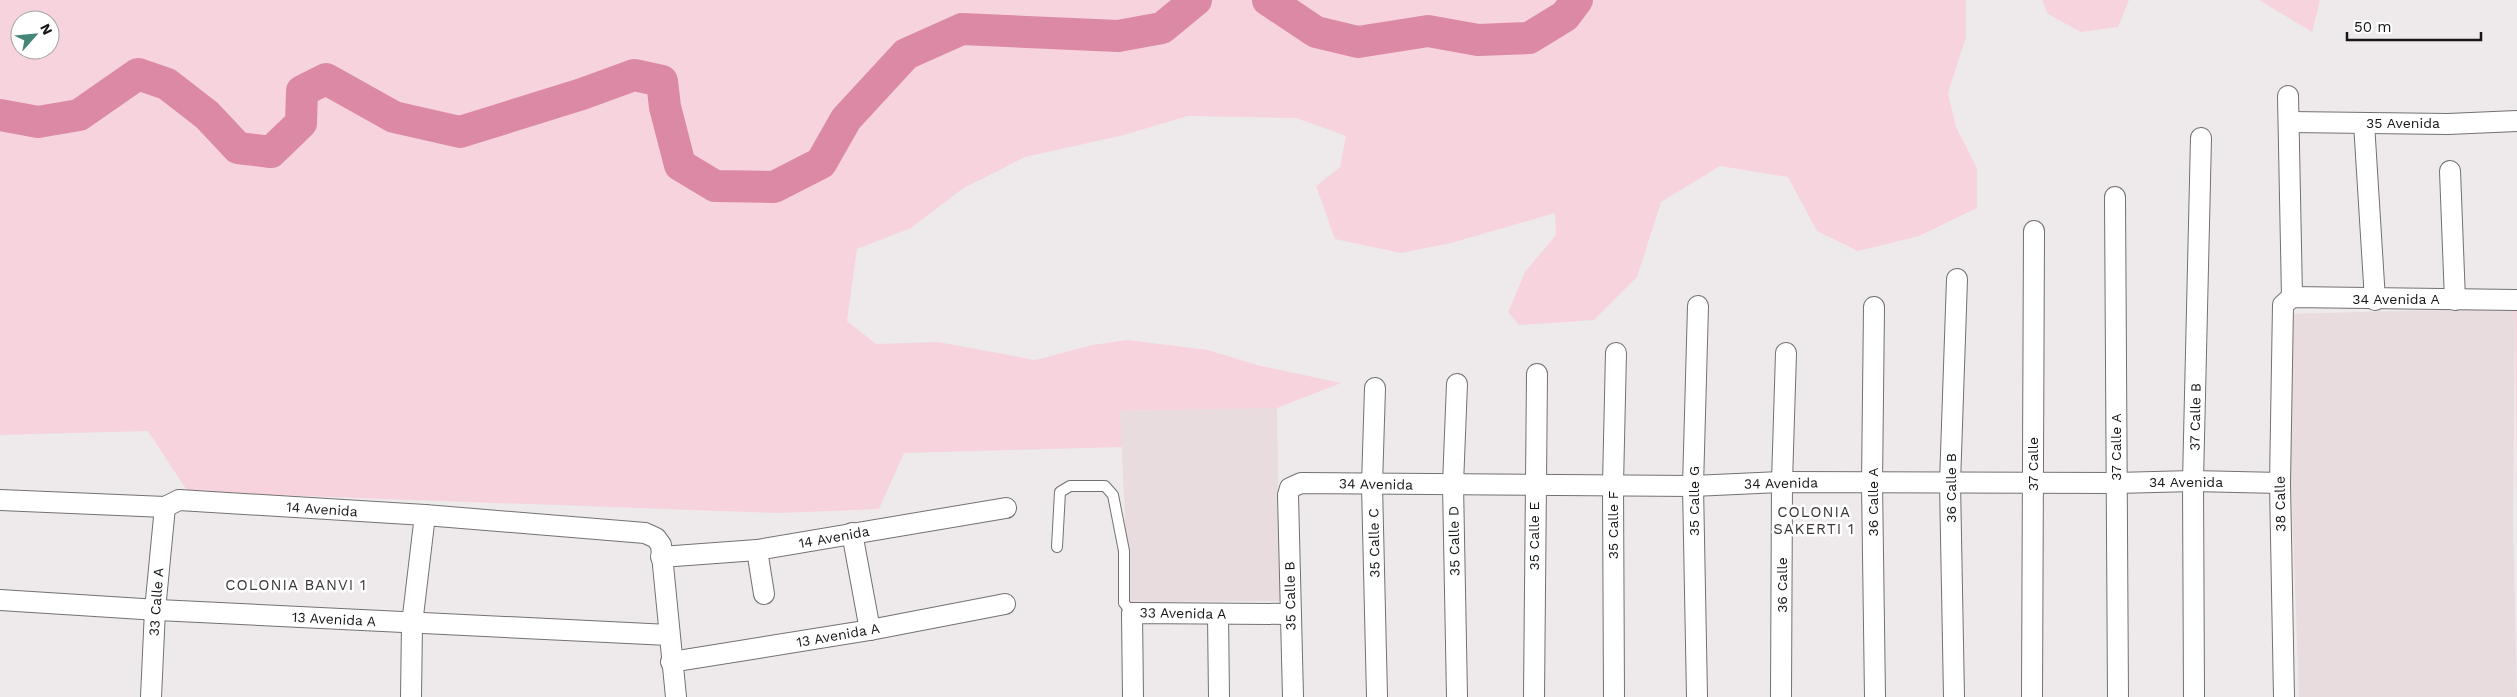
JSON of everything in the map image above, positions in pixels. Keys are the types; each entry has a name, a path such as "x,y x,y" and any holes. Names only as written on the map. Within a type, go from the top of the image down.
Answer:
{"street":[{"name":"38 Calle","path":"2284,697 2280,483 2287,304 2290,122 2288,96"},
{"name":"35 Avenida","path":"2290,122 2517,121"},
{"path":"2364,123 2374,300"},
{"name":"37 Calle B","path":"2194,697 2193,481 2201,138"},
{"path":"2450,171 2455,300"},
{"name":"37 Calle A","path":"2116,197 2118,697"},
{"name":"37 Calle","path":"2032,697 2034,231"},
{"name":"36 Calle B","path":"1954,697 1950,483 1957,279"},
{"name":"34 Avenida A","path":"2287,304 2374,300 2517,300"},
{"name":"35 Calle G","path":"1697,697 1693,486 1698,306"},
{"name":"36 Calle A","path":"1874,307 1872,483 1875,697"},
{"name":"35 Calle F","path":"1614,697 1613,484 1616,353"},
{"name":"36 Calle","path":"1781,697 1782,482 1786,353"},
{"name":"35 Calle E","path":"1534,697 1537,374"},
{"name":"35 Calle D","path":"1457,384 1453,484 1457,697"},
{"name":"35 Calle C","path":"1375,388 1372,485 1377,697"},
{"name":"34 Avenida","path":"1288,495 1290,488 1302,483 1693,486 1782,482 2116,483 2193,481 2280,483"},
{"name":"35 Calle B","path":"1288,495 1293,697"},
{"name":"14 Avenida","path":"0,500 164,507 179,500 426,515 646,533 656,538 661,545 661,557 757,550 1006,508"},
{"name":"33 Calle A","path":"151,697 155,610 164,507"},
{"path":"411,697 412,624 426,515"},
{"path":"852,533 870,630"},
{"path":"757,550 764,594"},
{"path":"661,557 676,697"},
{"name":"13 Avenida A","path":"0,600 412,624 669,635"},
{"name":"13 Avenida A","path":"671,662 870,630 1005,604"},
{"path":"1132,613 1133,697"},
{"name":"33 Avenida A","path":"1132,613 1290,614"},
{"path":"1218,614 1220,697"}],"lane":[{"name":"33 Avenida A","path":"1057,547 1060,492 1070,486 1106,486 1115,501 1122,537 1124,602 1132,613"}],"shaded area":[{"path":"0,0 1966,0 1966,37 1948,93 1956,127 1977,168 1977,208 1919,236 1858,251 1817,231 1788,177 1720,166 1661,202 1637,277 1594,320 1519,325 1508,312 1525,272 1556,235 1555,213 1451,243 1401,253 1335,239 1316,186 1340,167 1346,136 1296,118 1188,116 1124,135 1025,157 962,189 911,228 857,249 847,321 876,344 938,342 1035,360 1093,345 1127,340 1208,350 1257,365 1341,383 1277,408 1120,411 1122,447 904,453 879,509 779,513 188,492 148,431 0,435"},
{"path":"2042,0 2129,0 2118,27 2081,32 2048,14"},
{"path":"2259,0 2320,0 2312,32"},
{"path":"2515,308 2513,523 2517,697 2299,697 2285,314"},
{"path":"2515,308 2517,308 2517,502"},
{"path":"1277,408 1280,601 1129,602 1120,411"}],"waterway":[{"path":"0,115 38,122 79,115 138,74 167,84 207,115 238,148 271,152 301,123 302,91 326,79 394,117 460,132 582,94 634,75 662,81 665,107 680,165 715,186 774,187 821,163 846,119 906,54 962,29 1118,36 1162,28 1196,0"},
{"path":"1268,0 1316,32 1358,42 1428,31 1478,40 1529,38 1565,16 1577,0"}],"district":[{"name":"COLONIA SAKERTI 1","path":"1814,520"},
{"name":"COLONIA BANVI 1","path":"296,585"}]}
